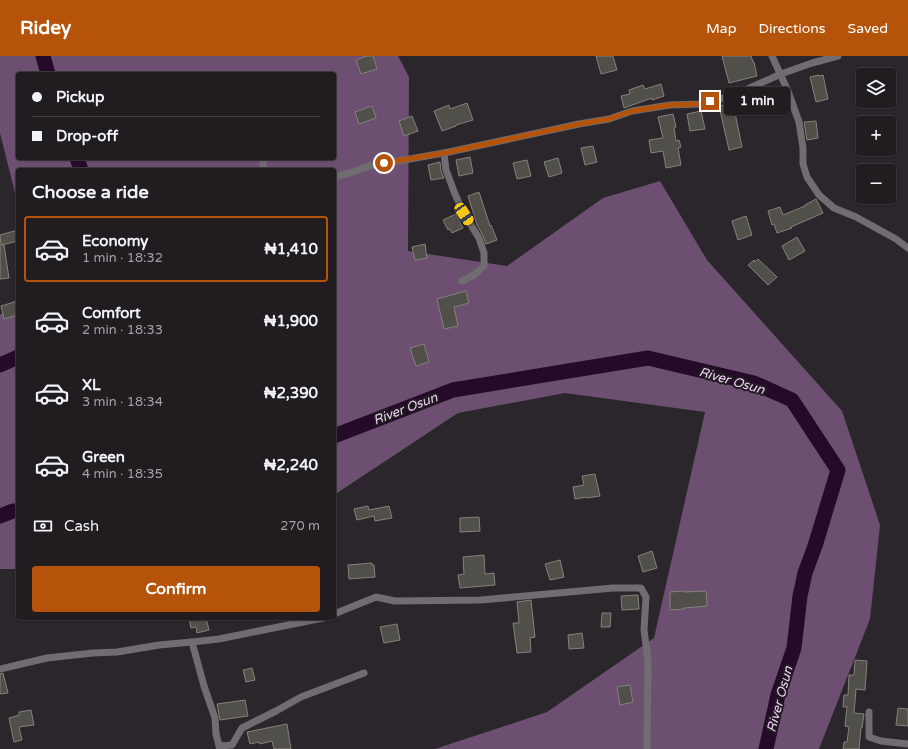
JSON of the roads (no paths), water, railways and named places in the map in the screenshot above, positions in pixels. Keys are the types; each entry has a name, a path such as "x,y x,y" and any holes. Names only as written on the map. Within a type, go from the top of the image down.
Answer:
{"street":[{"path":"772,56 788,91 799,122 803,148 803,164 807,177 819,195 834,208 856,217 896,239 908,248"},
{"path":"336,176 369,166 444,153 609,119 632,111 670,105 699,104 732,96 781,74 838,56"},
{"path":"444,153 446,170 455,194 464,214 479,238 484,253 484,266 474,275 462,281"},
{"path":"336,613 376,597 395,601 481,600 613,588 641,588 646,597 644,630 648,661 647,749"},
{"path":"0,669 47,658 93,652 117,652 159,644 192,642 313,620"},
{"path":"192,642 204,686 215,718 216,734 220,748 232,745 242,728 301,697 364,673"},
{"path":"869,712 869,737 881,741 908,744"}],"waterway":[{"name":"River Osun","path":"43,56 47,72"},
{"name":"River Osun","path":"78,160 80,168"},
{"name":"River Osun","path":"0,365 16,358"},
{"name":"River Osun","path":"336,435 453,390 648,358 754,383 792,400 838,470 815,546 805,573 800,596 794,648 778,695 766,749"},
{"name":"River Osun","path":"0,516 16,511"}]}
